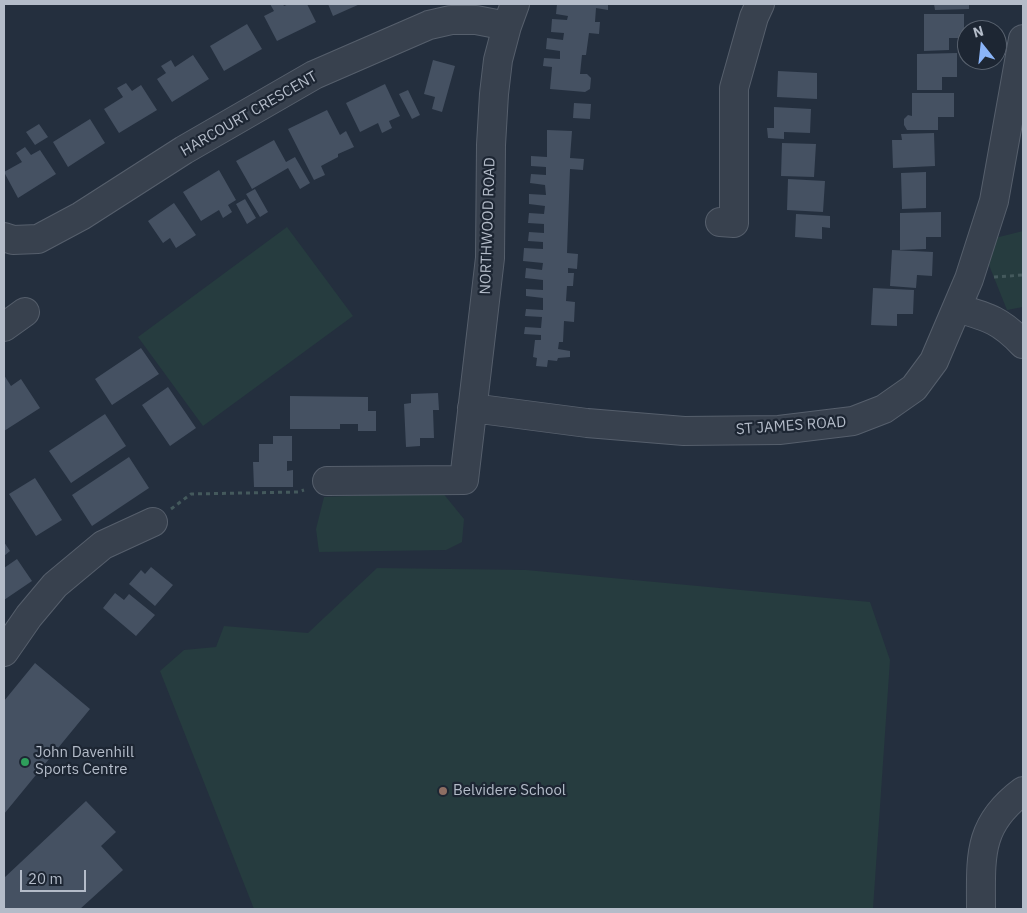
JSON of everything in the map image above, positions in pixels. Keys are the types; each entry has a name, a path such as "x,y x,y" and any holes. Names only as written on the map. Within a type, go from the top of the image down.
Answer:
{"street":[{"path":"734,223 734,88 754,17 760,4"},
{"name":"HARCOURT CRESCENT","path":"4,238 13,240 38,239 81,216 184,150 314,75 429,24 451,20 476,20 511,15"},
{"name":"NORTHWOOD ROAD","path":"343,473 464,491 490,258 491,145 494,94 498,60 511,15"},
{"name":"ST JAMES ROAD","path":"472,408 587,423 684,431 779,430 853,422 884,409 914,388 934,361 969,280 994,200 1023,39"},
{"path":"957,308 990,318 1006,327 1023,344"},
{"path":"4,652 29,616 55,585 103,544 152,522"},
{"path":"981,909 982,857 986,834 994,819 1011,800 1023,791"}],"path":[{"path":"152,522 190,494 298,492 343,473"}],"green space":[{"path":"287,227 353,316 203,426 138,337"},
{"path":"1023,231 1023,307 1007,310 989,265 995,238"},
{"path":"442,492 464,519 462,542 446,550 319,552 316,529 324,497"},
{"name":"Belvidere School","path":"377,568 526,570 870,602 890,660 873,909 254,909 160,671 184,650 216,647 224,626 308,633"}],"building":[{"path":"270,4 283,4 284,6 289,4 307,4 316,22 277,41 264,16 274,11"},
{"path":"328,4 360,4 333,16"},
{"path":"557,4 608,4 608,10 596,8 595,22 600,22 599,34 589,33 586,55 582,55 580,74 587,74 591,78 590,89 585,92 550,89 552,67 543,66 544,58 560,59 560,51 546,49 547,38 563,40 564,33 551,32 552,19 567,20 568,16 556,14"},
{"path":"934,4 969,4 969,9 935,10"},
{"path":"924,14 964,14 964,20 957,20 957,38 949,38 949,50 924,51"},
{"path":"247,24 262,49 224,71 210,46"},
{"path":"957,53 957,77 942,77 942,90 917,90 917,54"},
{"path":"193,55 209,79 172,102 157,79 166,73 161,66 171,60 175,67"},
{"path":"433,60 455,66 442,112 432,109 435,97 424,94"},
{"path":"778,71 817,73 817,99 777,97"},
{"path":"126,83 132,91 141,85 157,110 119,133 104,109 123,97 117,88"},
{"path":"385,84 400,116 389,121 392,128 382,133 378,123 360,132 346,103"},
{"path":"408,90 420,115 412,119 399,94"},
{"path":"912,93 954,93 954,117 938,117 938,130 907,130 904,125 904,119 908,115 912,116"},
{"path":"574,103 591,104 590,119 573,118"},
{"path":"774,107 811,109 810,133 784,132 784,139 768,138 767,128 774,128"},
{"path":"327,110 340,135 346,131 354,147 338,154 338,157 321,166 325,175 314,180 288,129"},
{"path":"90,119 105,143 68,167 53,142"},
{"path":"39,124 48,137 35,145 26,132"},
{"path":"547,130 572,131 570,158 584,159 583,170 570,169 567,253 578,254 577,269 568,268 568,273 574,273 573,286 567,286 566,301 575,302 574,322 564,321 563,342 559,342 558,349 570,351 570,357 558,358 557,361 548,360 547,367 536,366 537,358 533,357 535,340 541,340 541,335 524,334 525,327 541,328 542,317 525,316 526,309 543,310 543,298 526,296 526,289 543,290 543,280 525,278 526,268 542,270 543,263 523,261 524,248 543,249 543,242 528,241 529,232 544,233 544,224 528,223 529,213 544,214 545,206 529,204 529,194 546,195 545,185 530,183 531,174 546,175 546,167 531,166 531,156 547,157"},
{"path":"934,133 935,166 893,168 892,140 902,140 901,134"},
{"path":"274,140 286,162 295,157 310,183 300,189 288,168 252,189 236,161"},
{"path":"782,143 816,144 814,177 781,176"},
{"path":"25,147 31,155 40,150 56,174 18,198 4,172 22,162 16,153"},
{"path":"219,170 236,200 228,205 232,212 223,218 219,210 201,221 183,192"},
{"path":"926,172 926,208 902,209 901,173"},
{"path":"788,179 825,181 823,212 787,210"},
{"path":"255,189 268,212 260,217 246,194"},
{"path":"245,199 256,218 247,224 236,204"},
{"path":"174,203 196,235 176,248 170,238 163,243 148,221"},
{"path":"941,212 941,237 926,237 926,249 900,250 900,213"},
{"path":"796,214 830,216 830,228 822,227 822,239 795,237"},
{"path":"892,250 933,252 932,276 917,275 916,288 890,286"},
{"path":"873,288 914,290 913,314 897,314 897,326 871,325"},
{"path":"141,348 159,374 112,405 95,379"},
{"path":"4,375 11,386 21,379 40,408 4,431"},
{"path":"168,387 196,428 170,446 142,405"},
{"path":"438,393 439,410 433,410 434,438 420,438 420,446 406,447 404,404 411,403 411,394"},
{"path":"290,396 368,397 368,411 376,411 376,431 358,431 358,424 340,424 340,429 290,429"},
{"path":"105,414 126,446 71,483 49,451"},
{"path":"273,436 292,436 292,461 287,461 287,471 293,470 293,487 254,487 253,462 259,462 259,444 273,444"},
{"path":"129,457 149,488 92,526 72,495"},
{"path":"35,478 62,520 36,536 9,494"},
{"path":"4,542 10,551 4,556"},
{"path":"17,559 32,581 4,600 4,568"},
{"path":"151,567 173,585 155,606 129,584 141,570 145,574"},
{"path":"115,593 124,600 129,594 155,615 136,636 103,608"},
{"name":"John Davenhill Sports Centre","path":"35,663 90,709 4,814 4,701"},
{"path":"86,801 116,832 101,846 123,870 80,909 4,909 4,878"}],"place":[{"name":"John Davenhill Sports Centre","path":"25,762"},
{"name":"Belvidere School","path":"443,791"}]}
